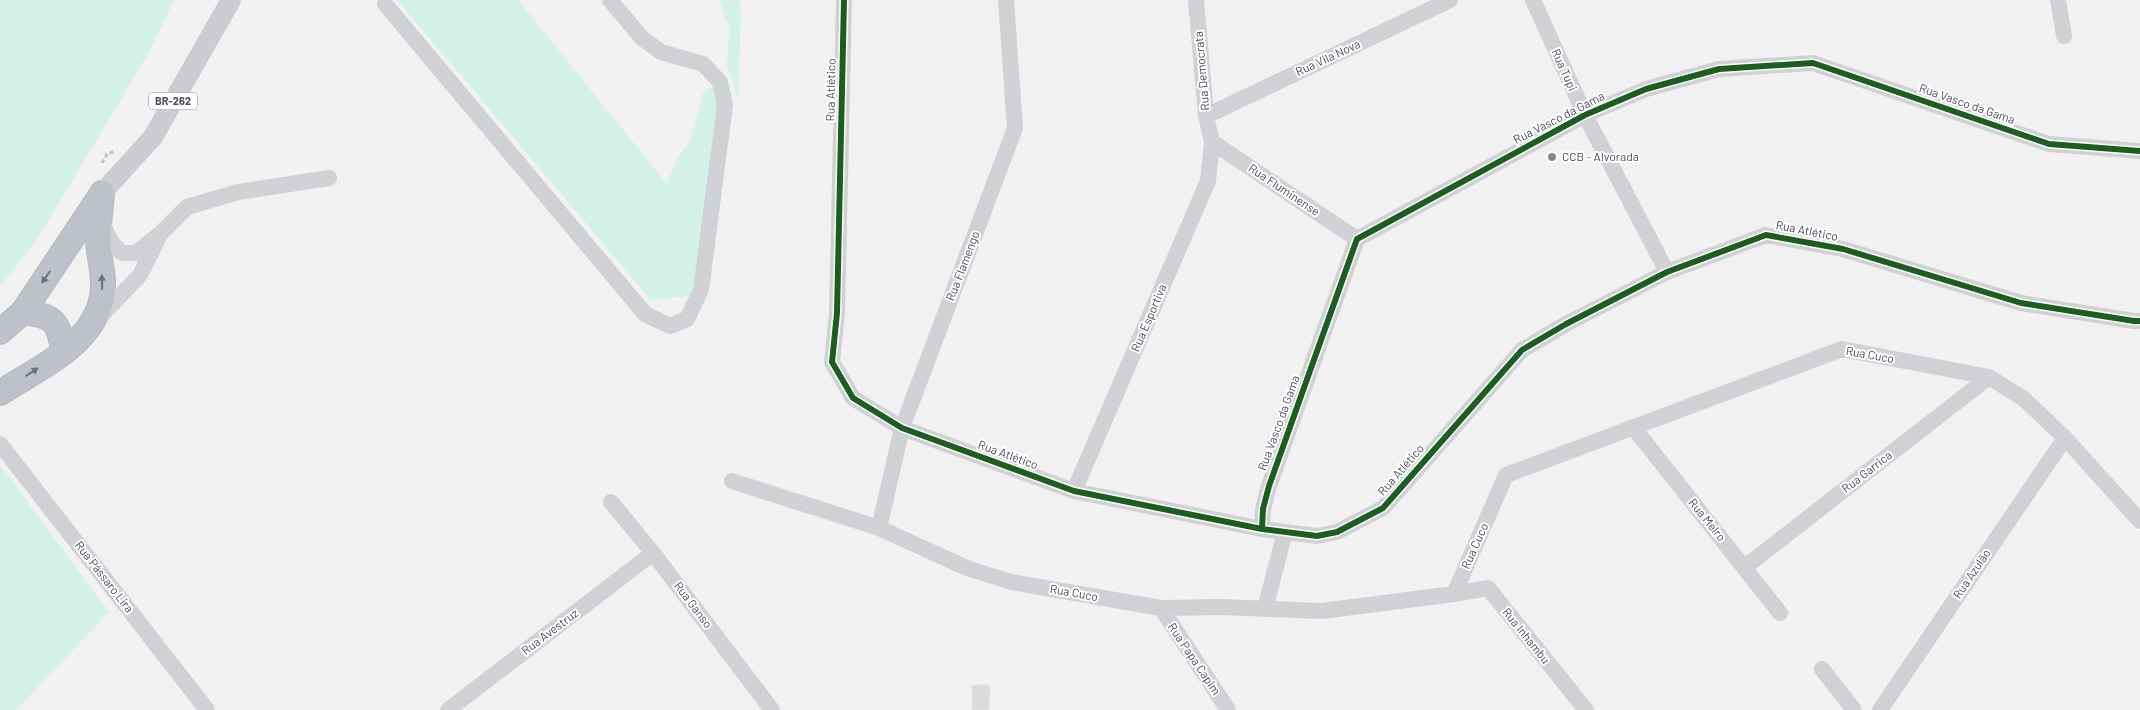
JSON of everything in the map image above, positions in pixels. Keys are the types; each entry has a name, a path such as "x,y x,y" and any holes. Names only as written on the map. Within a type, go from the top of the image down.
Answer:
{"highway":[{"path":"0,392 64,352 90,327 100,308 103,285 98,241 102,193"},
{"name":"BR-262","path":"0,332 23,312 102,193"},
{"path":"23,312 47,316 59,329 64,352"}],"main road":[{"name":"BR-262","path":"102,193 153,137 231,0"}],"street":[{"path":"385,4 645,314 670,326 687,319 701,290 725,105 720,82 703,64 661,52 642,38 610,0"},
{"name":"Rua Atlético","path":"844,0 837,314 832,362 853,398 902,428 1074,492 1262,529 1317,536 1337,532 1383,508 1522,350 1566,324 1668,272 1766,235 1843,249 2021,303 2140,321"},
{"name":"Rua Flamengo","path":"879,528 902,428 1015,128 1006,0"},
{"name":"Rua Democrata","path":"1196,0 1206,116 1212,142"},
{"name":"Rua Vila Nova","path":"1206,116 1450,0"},
{"name":"Rua Tupi","path":"1532,0 1585,116 1668,272"},
{"path":"2058,0 2064,36"},
{"name":"Rua Vasco da Gama","path":"1262,529 1263,509 1269,486 1357,239 1585,116 1646,89 1719,69 1813,63 2048,144 2140,151"},
{"name":"Rua Fluminense","path":"1212,142 1357,239"},
{"name":"Rua Esportiva","path":"1074,492 1208,181 1212,142"},
{"path":"100,219 112,243 122,253 136,253 161,233 187,207 238,192 329,178"},
{"path":"90,327 140,275 161,233"},
{"name":"Rua Cuco","path":"732,481 879,528 967,568 1011,582 1161,608 1221,607 1322,611 1454,594 1506,475 1842,349 1990,377 2024,399 2065,438 2140,521"},
{"name":"Rua Garrica","path":"1745,567 1990,377"},
{"name":"Rua Melro","path":"1633,427 1780,613"},
{"name":"Rua Azulão","path":"1880,710 2065,438"},
{"name":"Rua Pássaro Lira","path":"0,444 207,710"},
{"name":"Rua Ganso","path":"611,502 653,553 772,710"},
{"path":"1265,610 1284,532"},
{"name":"Rua Avestruz","path":"448,710 653,553"},
{"name":"Rua Inhambu","path":"1454,594 1488,588 1586,710"},
{"name":"Rua Papa Capim","path":"1161,608 1228,710"},
{"path":"1822,669 1854,710"}],"green space":[{"path":"0,0 174,0 149,52 36,241 0,286"},
{"path":"397,0 518,0 667,184 677,159 690,141 703,93 720,82 699,295 651,300"},
{"path":"719,0 739,0 741,9 738,98 727,64 729,28"},
{"path":"0,465 109,612 16,710 0,710"}],"building":[{"path":"972,685 990,685 989,710 972,710"}],"cycle path":[{"path":"844,0 837,313 832,362 853,398 902,428 1074,491 1262,529 1317,536 1337,532 1383,508 1522,350 1566,324 1667,272 1766,235 1843,249 2021,303 2140,321"},
{"path":"1262,529 1263,509 1269,486 1357,239 1585,115 1646,89 1719,69 1813,63 2049,144 2140,151"}],"place":[{"name":"CCB - Alvorada","path":"1552,157"}]}
